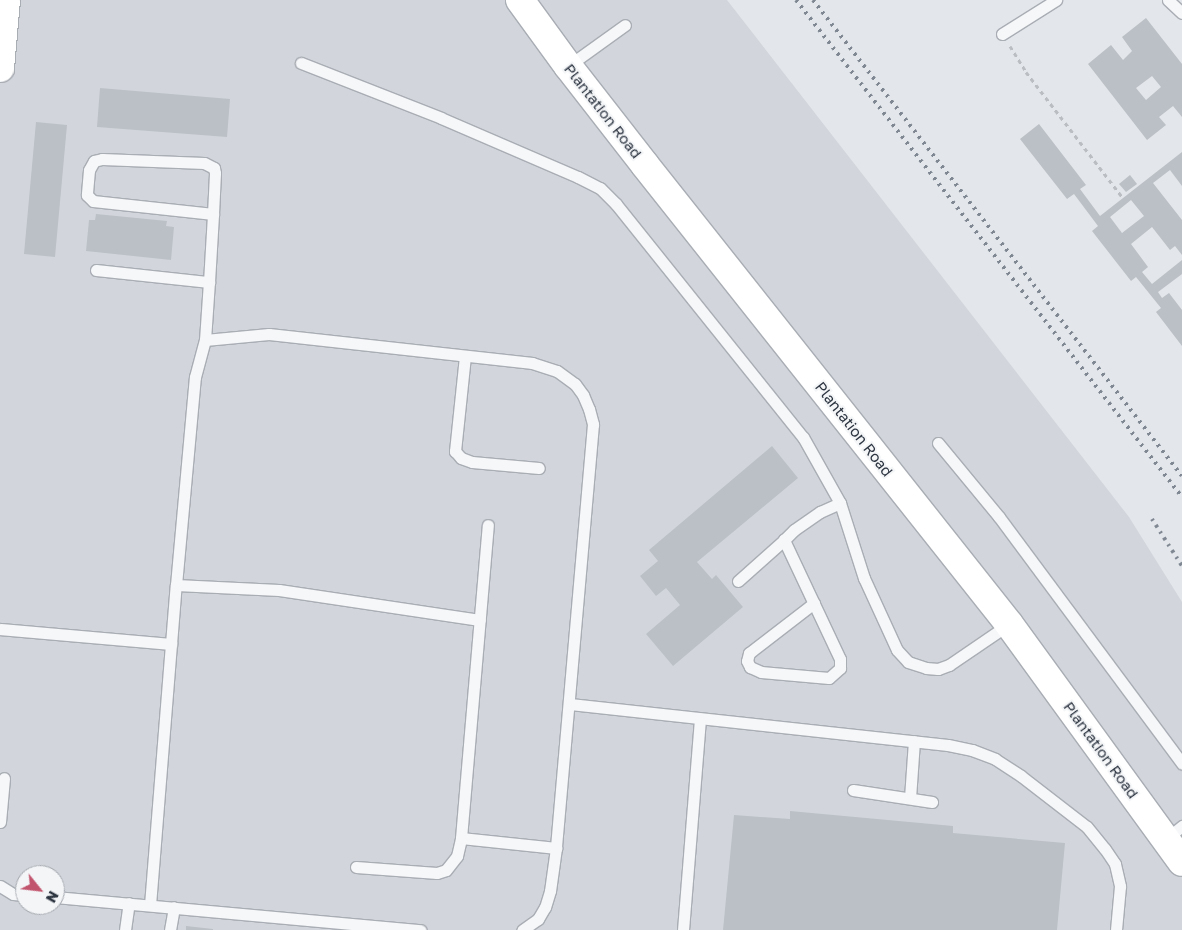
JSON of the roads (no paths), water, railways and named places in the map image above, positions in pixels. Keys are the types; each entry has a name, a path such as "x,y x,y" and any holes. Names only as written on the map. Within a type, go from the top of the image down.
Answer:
{"street":[{"path":"0,68 2,28 6,0"},
{"name":"Plantation Road","path":"520,0 568,66 1174,833 1182,862"}],"lane":[{"path":"1002,34 1056,0"},
{"path":"1168,0 1182,13"},
{"path":"568,66 625,25"},
{"path":"300,63 440,118 600,188 616,204 803,437 840,504 864,578 897,650 908,662 926,668 938,668 949,665 1009,624"},
{"path":"150,905 191,410 196,376 205,340 209,282 213,214 215,173 212,166 204,163 96,160 89,170 87,196 93,201 213,214"},
{"path":"96,270 209,282"},
{"path":"205,340 269,334 532,363 557,371 575,384 583,395 593,424 556,848 550,891 545,907 538,919 522,930"},
{"path":"465,356 455,451 461,458 472,462 539,468"},
{"path":"938,443 1016,540 1182,763"},
{"path":"738,581 794,530 820,512 840,504"},
{"path":"356,867 437,873 446,870 453,863 462,838 488,525"},
{"path":"784,540 814,603 840,659 840,668 836,674 829,678 761,672 750,667 747,661 749,654 814,603"},
{"path":"176,585 278,590 480,620"},
{"path":"0,629 171,644"},
{"path":"570,704 914,741 972,750 995,759 1087,827 1115,864 1120,886 1116,930"},
{"path":"683,930 700,718"},
{"path":"910,798 914,741"},
{"path":"0,822 4,778"},
{"path":"853,790 932,802"},
{"path":"462,838 556,848"},
{"path":"0,886 15,894"},
{"path":"65,899 421,930"},
{"path":"125,930 129,903"},
{"path":"170,930 174,907"}],"railway":[{"path":"796,0 1182,497"},
{"path":"813,0 1182,476"},
{"path":"1152,519 1182,566"}]}
